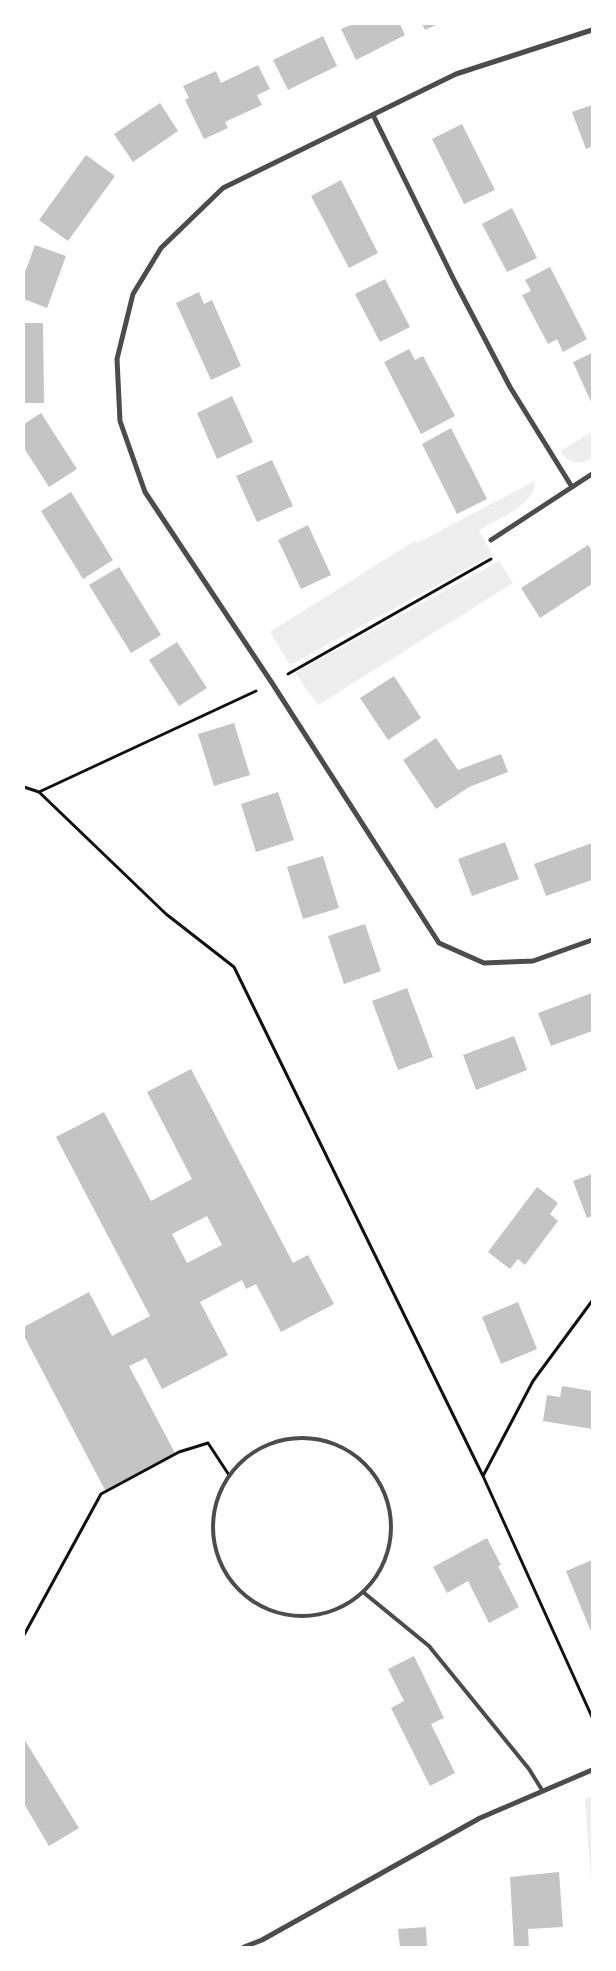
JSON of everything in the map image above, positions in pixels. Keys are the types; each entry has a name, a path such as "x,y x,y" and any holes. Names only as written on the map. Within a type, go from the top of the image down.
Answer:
{"street":[{"path":"592,30 456,74 223,188 161,248 134,294 117,359 120,421 145,492 272,683 439,943 484,963 533,961 592,940"},
{"path":"373,115 454,282 510,387 572,487"},
{"path":"491,540 592,474"},
{"path":"244,1947 262,1940 480,1818 592,1770"}],"lane":[{"path":"287,1439 322,1440 339,1445 354,1454 378,1480 386,1495 392,1529 384,1562 363,1592 348,1603 332,1611 294,1616 258,1605 230,1581 221,1565 214,1538 214,1509 229,1475 240,1462 254,1451 270,1443 287,1439"},
{"path":"363,1592 429,1646 529,1769 542,1790"}],"path":[{"path":"24,787 39,792 166,914 234,966 483,1476 592,1717"},
{"path":"483,1476 532,1381 592,1301"},
{"path":"24,1635 101,1494 179,1452 208,1443 229,1475"}],"shaded area":[{"path":"592,432 592,458 583,462 574,462 570,461 560,451"},
{"path":"535,481 529,498 522,505 479,530 492,555 290,665 270,632 416,540 417,543"},
{"path":"499,561 513,583 318,705 295,673"},
{"path":"592,1796 592,1897 585,1799"}],"building":[{"path":"353,24 400,24 405,35 356,60 341,29"},
{"path":"422,24 438,24 425,30"},
{"path":"323,36 337,66 288,90 273,60"},
{"path":"258,65 270,89 257,95 262,105 225,122 228,128 204,139 185,100 189,98 183,86 216,71 221,83"},
{"path":"160,103 178,131 133,162 114,134"},
{"path":"592,105 592,146 586,149 572,112"},
{"path":"462,124 495,190 464,204 432,139"},
{"path":"86,155 115,176 68,241 39,220"},
{"path":"341,180 378,253 349,268 311,196"},
{"path":"512,208 537,258 507,272 482,224"},
{"path":"35,245 66,256 47,308 24,299 24,275"},
{"path":"550,267 587,339 563,352 557,339 548,344 522,295 531,291 525,280"},
{"path":"385,279 410,327 380,342 355,294"},
{"path":"199,292 204,304 212,300 241,366 211,380 176,303"},
{"path":"24,323 43,323 44,403 24,403"},
{"path":"409,349 415,360 423,356 455,416 421,434 384,362"},
{"path":"592,353 592,404 573,362"},
{"path":"232,396 253,442 217,459 197,413"},
{"path":"41,413 77,469 49,487 24,448 24,424"},
{"path":"451,428 487,499 457,514 422,444"},
{"path":"272,460 293,506 257,522 236,476"},
{"path":"71,492 113,560 83,579 41,511"},
{"path":"308,525 331,575 301,589 278,540"},
{"path":"588,545 592,551 592,584 540,618 521,588"},
{"path":"119,567 161,635 131,653 89,585"},
{"path":"177,642 207,688 179,706 149,660"},
{"path":"394,676 421,718 388,740 360,698"},
{"path":"234,723 250,775 214,786 198,734"},
{"path":"436,738 458,770 501,754 508,772 469,787 436,809 403,760"},
{"path":"278,792 294,840 256,852 241,804"},
{"path":"505,842 519,879 472,896 458,859"},
{"path":"592,843 592,880 546,896 534,864"},
{"path":"323,856 339,908 303,919 287,867"},
{"path":"365,924 381,971 344,984 328,936"},
{"path":"407,988 433,1057 398,1070 372,1001"},
{"path":"592,993 592,1031 551,1046 538,1013"},
{"path":"514,1036 527,1070 476,1090 463,1055"},
{"path":"191,1069 293,1263 308,1255 334,1304 281,1332 256,1284 246,1289 242,1280 200,1302 228,1355 162,1389 146,1358 129,1366 175,1453 105,1490 24,1336 24,1327 89,1292 112,1336 150,1316 56,1137 104,1112 151,1201 192,1179 147,1092","holes":["207,1216 222,1245 187,1263 172,1234"]},
{"path":"592,1174 592,1216 587,1218 573,1181"},
{"path":"537,1187 558,1203 550,1214 558,1221 525,1265 518,1259 510,1269 488,1252"},
{"path":"518,1302 537,1349 501,1364 482,1317"},
{"path":"562,1386 592,1391 592,1429 543,1421 547,1395 560,1397"},
{"path":"487,1538 501,1565 498,1566 519,1607 489,1623 468,1581 447,1593 433,1567"},
{"path":"592,1560 592,1634 566,1571"},
{"path":"414,1656 444,1718 431,1724 455,1773 430,1786 391,1708 404,1701 388,1669"},
{"path":"24,1739 79,1828 49,1846 24,1804"},
{"path":"559,1872 563,1927 528,1929 529,1947 514,1947 510,1877"},
{"path":"426,1927 427,1947 400,1947 398,1929"}]}
